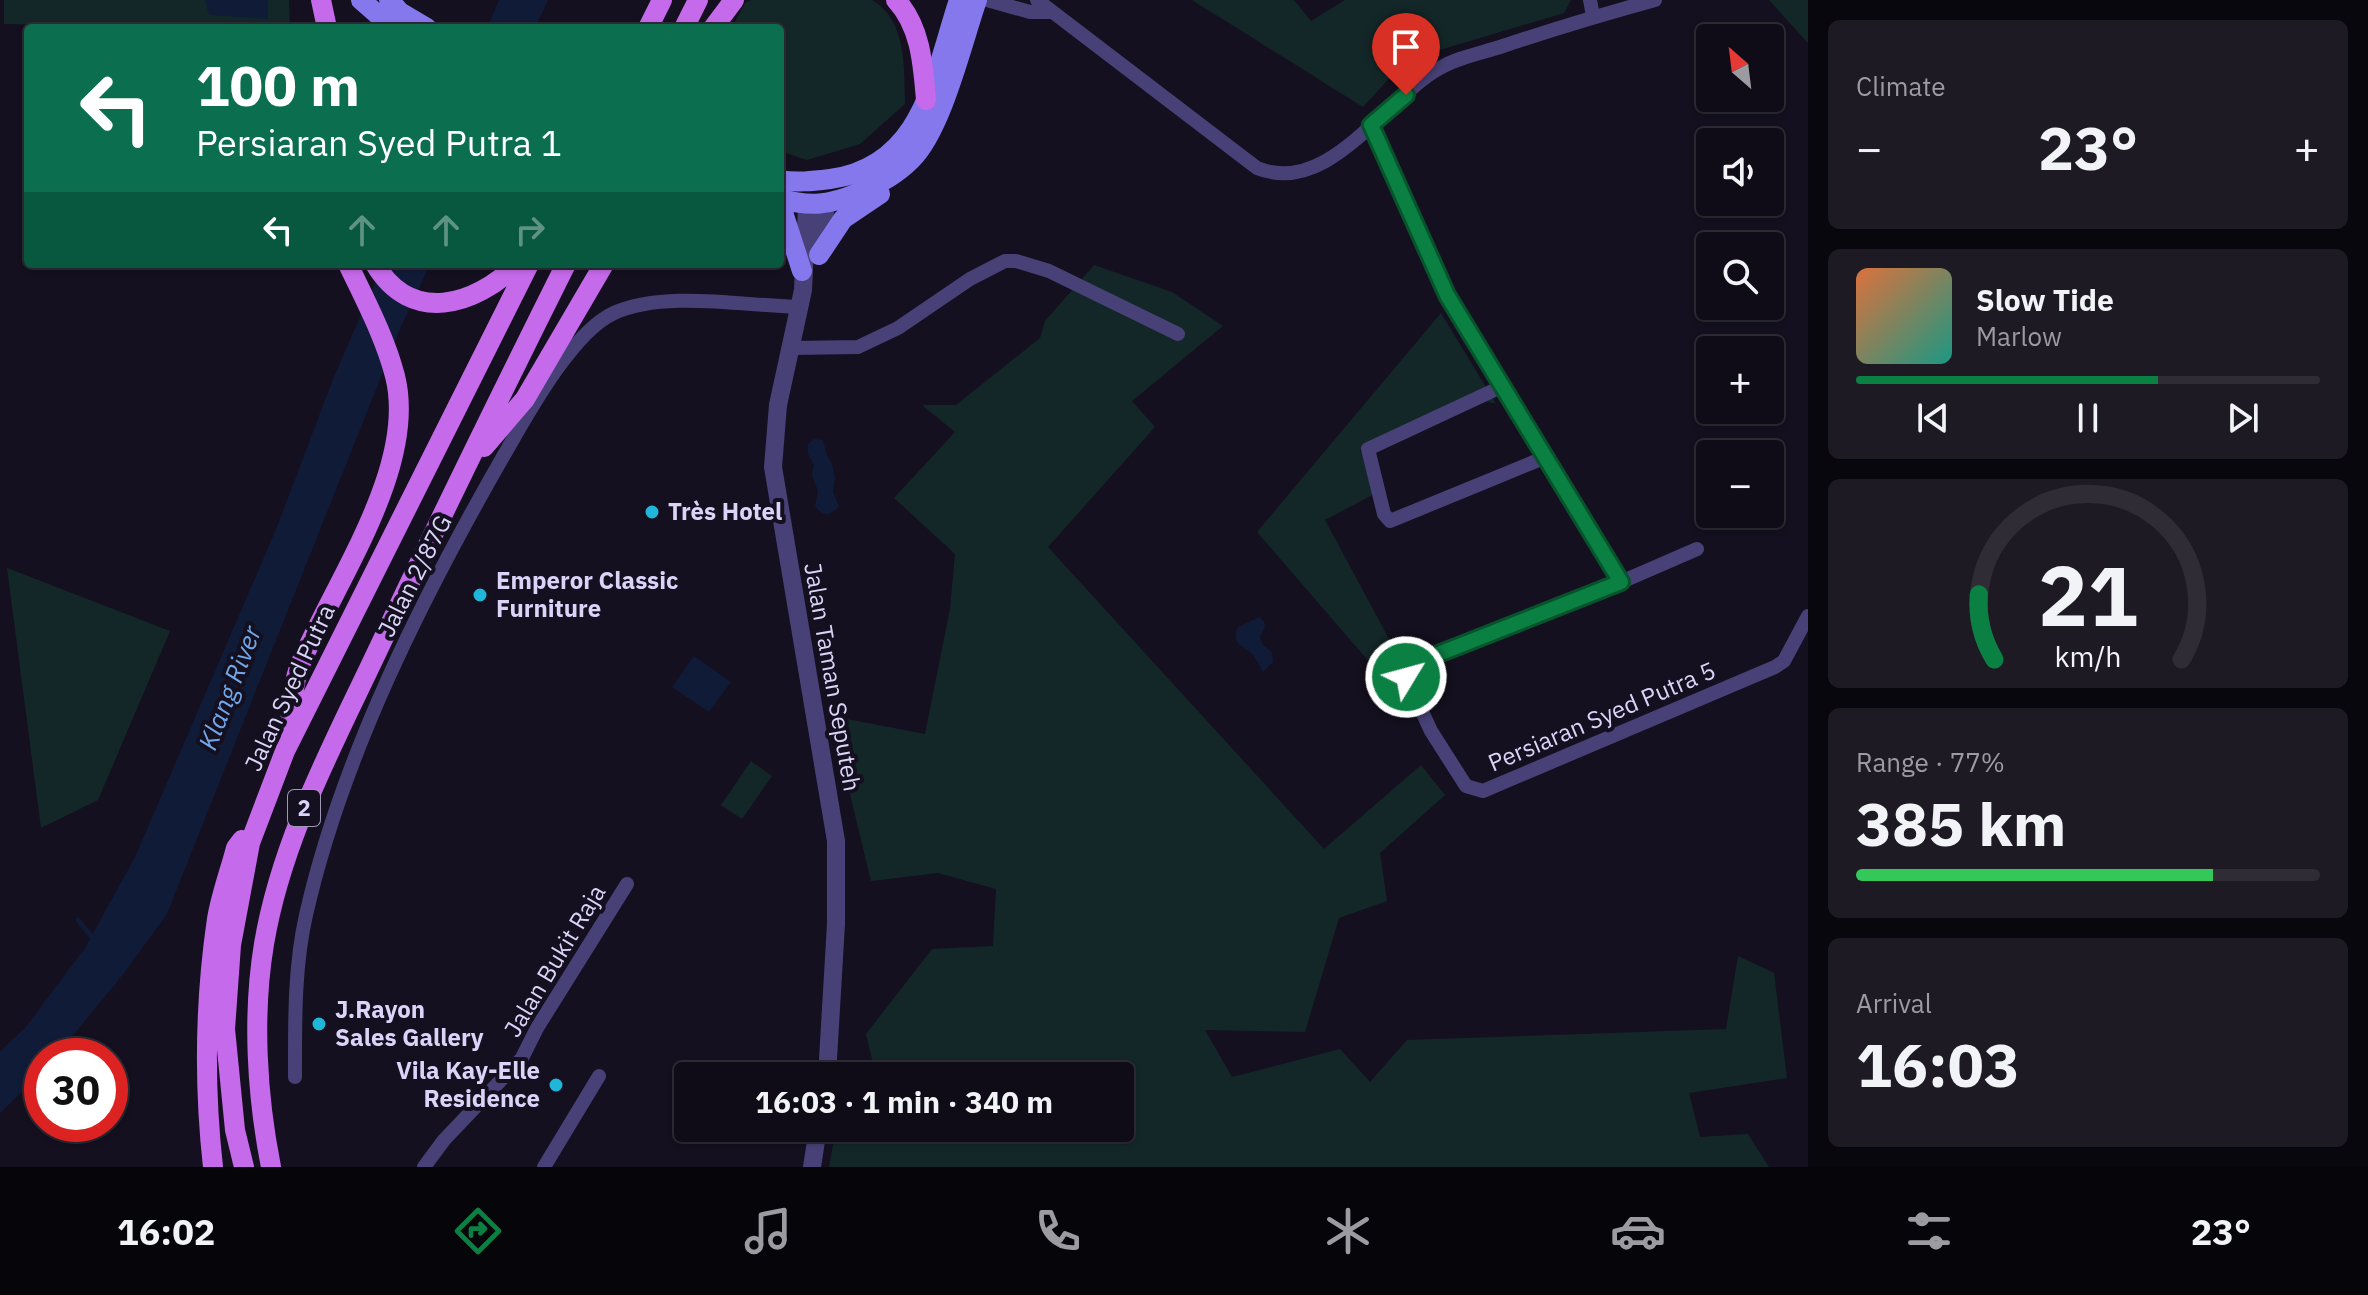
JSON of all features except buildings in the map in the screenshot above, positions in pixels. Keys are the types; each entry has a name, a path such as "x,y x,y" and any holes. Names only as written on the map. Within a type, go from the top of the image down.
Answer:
{"main road":[{"path":"321,0 326,24"},
{"path":"361,0 388,24"},
{"path":"389,0 400,12 420,24"},
{"path":"650,24 662,0"},
{"path":"686,24 698,0"},
{"path":"716,24 734,0"},
{"path":"896,0 913,26 919,44 926,100"},
{"path":"816,200 892,154 911,129 926,100 959,0"},
{"path":"819,255 843,219 900,178 929,136 977,0"},
{"path":"784,192 816,200 871,187 890,178 912,160"},
{"path":"784,190 814,181 852,176"},
{"path":"784,206 801,290"},
{"path":"285,751 299,669 387,482 396,438 399,411 396,378 382,338 350,268"},
{"path":"377,268 383,278 401,293 422,302 454,302 479,294 499,282 513,268"},
{"name":"Jalan Syed Putra","path":"244,1167 235,1130 225,1029 231,945 250,843 285,751 527,268"},
{"name":"2","path":"271,1167 265,1137 257,1031 264,944 281,874 305,805 460,476 564,268"},
{"path":"523,351 572,268"},
{"path":"460,476 525,399 602,268"},
{"path":"213,1167 208,1087 210,992 217,917 236,848 264,806"},
{"path":"235,1130 235,1167"}],"street":[{"path":"987,0 1030,12 1052,12"},
{"path":"1037,0 1257,168 1271,174 1299,174 1330,158 1439,68 1593,16 1655,0"},
{"path":"1590,0 1593,16"},
{"path":"1371,125 1447,295 1621,582 1697,549"},
{"name":"Jalan Taman Seputeh","path":"801,290 819,255 816,200"},
{"name":"Jalan Taman Seputeh","path":"816,200 792,348 778,405 773,467 836,841 836,924 828,1062"},
{"path":"792,348 858,347 898,328 970,279 1005,261 1016,261 1049,271 1178,334"},
{"name":"Jalan 2/87G","path":"295,1077 295,988 306,916 325,846 365,734 425,599 480,497 547,384 583,338 612,313 647,302 716,301 801,290"},
{"path":"1503,386 1368,449 1384,514 1390,521 1546,457"},
{"name":"Persiaran Syed Putra 5","path":"1621,582 1407,669 1406,677 1431,731 1466,786 1483,791 1775,667 1784,661 1808,616"},
{"name":"Jalan Bukit Raja","path":"424,1167 463,1119 522,1058 537,1028 627,884"},
{"path":"544,1167 599,1076"},
{"path":"812,1167 816,1142"}],"green space":[{"path":"4,0 289,0 290,24 4,24"},
{"path":"751,0 872,0 892,20 898,32 905,104 860,144 807,160 784,152 784,24 734,24 745,3"},
{"path":"1192,0 1294,0 1311,21 1345,0 1571,0 1564,13 1406,60 1363,107"},
{"path":"1769,0 1808,0 1808,43"},
{"path":"1094,265 1172,292 1223,326 1132,401 1155,427 1048,547 1324,849 1421,765 1445,795 1380,853 1387,901 1339,918 1305,1032 1205,1030 1232,1077 1340,1049 1370,1082 1407,1040 1726,1029 1738,956 1774,973 1787,1078 1689,1093 1700,1137 1748,1134 1769,1167 829,1167 833,1142 1134,1142 1134,1062 873,1062 866,1034 932,949 993,946 996,889 938,873 871,881 831,716 925,734 950,609 955,554 894,498 955,432 922,405 956,405 1040,338 1045,321"},
{"path":"1441,313 1496,404 1469,396 1360,450 1378,492 1325,520 1395,650 1371,664 1257,532"},
{"path":"7,568 170,631 98,800 41,828"},
{"path":"751,761 772,776 742,819 721,805"}],"water":[{"path":"205,0 268,0 268,19 209,15"},
{"path":"499,0 548,0 537,24 489,24"},
{"name":"Klang River","path":"381,268 428,268 400,329 167,914 71,1038 24,1038 24,1090 0,1113 0,1051 25,1028 85,948 135,857 277,527 333,379"},
{"path":"814,439 823,440 832,464 835,478 833,492 839,506 830,513 821,512 815,506 818,491 812,475 814,465 808,454 808,444"},
{"path":"1259,617 1265,627 1260,637 1263,645 1272,652 1273,662 1263,672 1254,656 1238,644 1236,638 1237,628"},
{"path":"694,656 731,682 709,712 672,687"}],"waterway":[{"path":"78,920 95,941"}],"place":[{"name":"Très Hotel","path":"652,512"},
{"name":"Emperor Classic Furniture","path":"480,595"},
{"name":"J.Rayon Sales Gallery","path":"319,1024"},
{"name":"Vila Kay-Elle Residence","path":"556,1085"}],"route":[{"path":"1406,95 1371,125 1447,295 1621,582 1418,662 1407,669 1406,677"}]}
